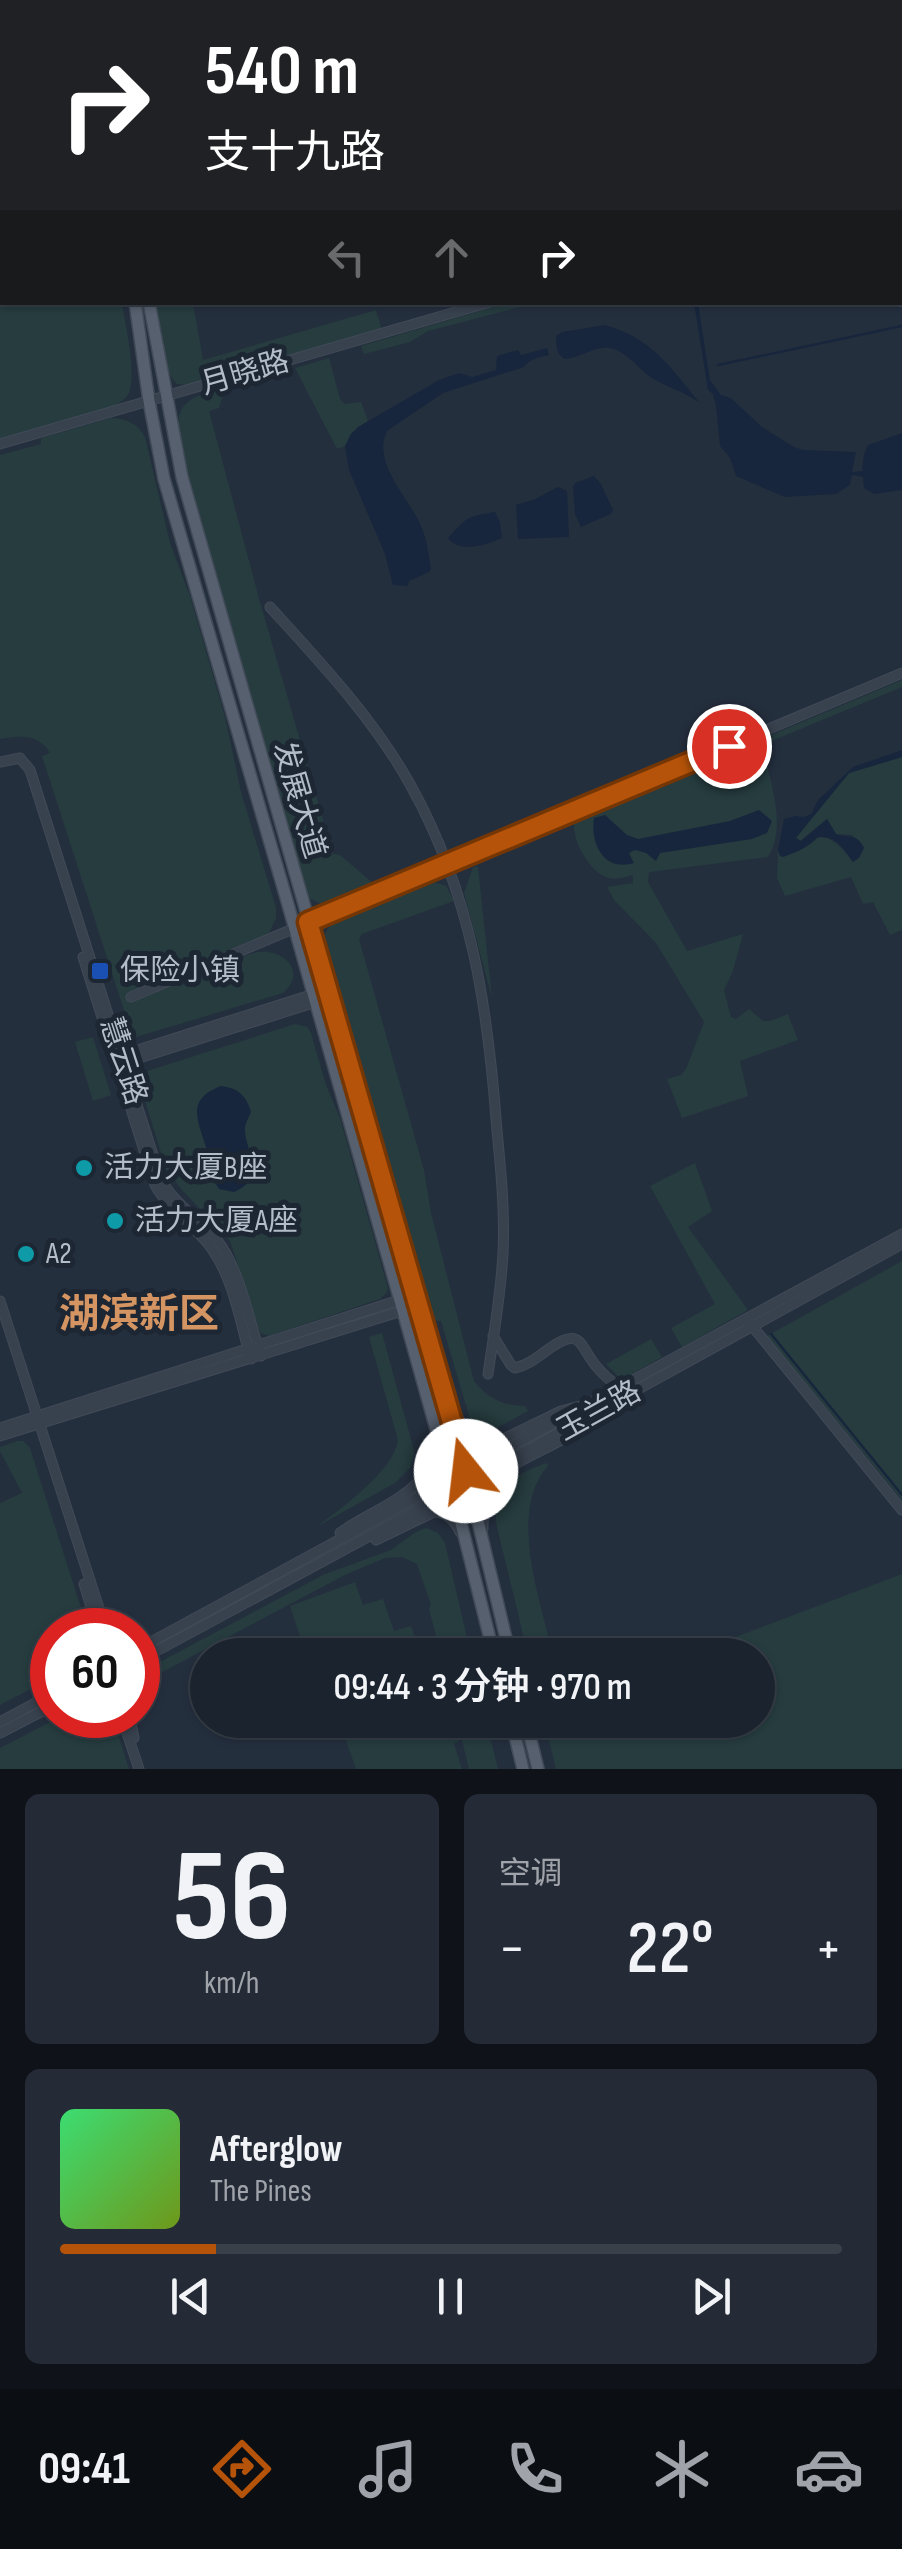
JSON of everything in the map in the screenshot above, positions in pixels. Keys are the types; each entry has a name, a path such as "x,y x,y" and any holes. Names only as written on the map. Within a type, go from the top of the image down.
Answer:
{"main road":[{"name":"发展大道","path":"135,305 148,401 164,479 402,1305 490,1638"},
{"name":"发展大道","path":"150,305 165,396 201,548 467,1477 506,1638"},
{"path":"515,1738 523,1769"},
{"path":"530,1738 538,1769"}],"street":[{"name":"月晓路","path":"0,444 480,305"},
{"path":"270,607 340,686 398,765 427,818 458,894 475,954 493,1069 504,1250 488,1374"},
{"path":"131,997 902,673"},
{"name":"慧云路","path":"5,762 18,764 25,772 120,1060 155,1185 220,1261 254,1353"},
{"path":"120,1060 315,998"},
{"name":"玉兰路","path":"160,1637 600,1405 902,1234"},
{"name":"玉兰路","path":"600,1405 620,1390 902,1244"},
{"path":"0,1432 416,1300"},
{"path":"0,1301 95,1608"},
{"path":"749,1323 902,1510"},
{"path":"493,1336 516,1368 564,1339 574,1338 582,1342 596,1367 620,1390"},
{"path":"430,1350 461,1427 467,1437 484,1446 561,1410 600,1405"},
{"path":"317,1551 353,1523 409,1492 429,1468 434,1441 416,1355"},
{"path":"488,1562 483,1513 492,1485 506,1470 574,1433 600,1405"},
{"name":"玉兰路","path":"160,1650 323,1562 452,1485"},
{"path":"323,1562 425,1515 442,1512 460,1530 471,1562"},
{"path":"0,1722 30,1706"},
{"path":"0,1733 30,1717"},
{"path":"132,1738 141,1769"}],"green space":[{"path":"0,305 122,305 132,373 125,398 110,408 0,441"},
{"path":"156,305 193,305 203,360 376,310 382,330 190,385 177,384 170,376"},
{"path":"500,305 528,305 428,331 410,342 364,354 361,346"},
{"path":"329,358 340,399 345,404 361,402 368,421 351,434 345,446 337,449 295,368"},
{"path":"221,389 219,408 209,411 333,854 340,855 373,883 429,859 428,867 337,905 326,907 307,897 187,470 179,417 190,400"},
{"path":"111,418 131,423 145,437 170,543 190,596 276,908 269,933 128,993 131,1002 261,952 288,961 293,976 283,993 136,1037 131,1032 42,756 50,753 41,742 29,737 0,739 0,455 41,444 41,438"},
{"path":"902,680 902,687 762,745 777,816 774,844 768,857 649,872 648,882 687,951 743,934 724,990 731,1017 736,1019 749,1009 763,1021 788,1014 798,1040 740,1061 748,1096 682,1118 667,1079 686,1069 704,1022 656,943 614,900 607,887 633,883 633,875 612,879 595,870 578,845 575,819 746,745 762,744 764,738"},
{"path":"902,757 902,930 890,935 873,902 863,904 851,877 785,896 777,878 778,850 780,856 812,840 827,838 853,862 853,835 836,834 827,819 800,841 796,839 798,834 849,773"},
{"path":"473,867 478,867 492,998 464,893"},
{"path":"428,880 446,886 454,901 362,934 359,939 424,1170 431,1213 474,1381 496,1400 525,1406 528,1411 486,1434 474,1429 471,1422 441,1321 425,1314 322,949 326,931 340,916"},
{"path":"295,1024 307,1027 311,1033 340,1118 388,1288 380,1299 269,1336 260,1333 230,1241 166,1169 139,1081 147,1071"},
{"path":"93,1037 111,1095 93,1101 75,1042"},
{"path":"695,1163 712,1211 688,1227 748,1310 682,1347 671,1328 715,1304 650,1186"},
{"path":"902,1261 902,1500 767,1336"},
{"path":"382,1333 415,1454 410,1468 395,1483 318,1526 366,1488 387,1464 398,1440 369,1337"},
{"path":"651,1339 662,1357 622,1380 606,1364"},
{"path":"23,1441 30,1448 81,1608 30,1608 30,1689 0,1705 0,1503 22,1493 0,1447"},
{"path":"547,1463 536,1485 528,1532 535,1584 549,1638 524,1638 496,1523 503,1491 526,1472"},
{"path":"426,1528 438,1533 445,1543 467,1638 437,1638 431,1605 417,1564 402,1557 385,1558 345,1575 226,1638 205,1638 325,1574 391,1550"},
{"path":"902,1574 902,1769 556,1769 548,1738 775,1738 775,1638 733,1638"},
{"path":"355,1582 363,1605 383,1599 394,1631 411,1626 415,1638 300,1638 290,1606"},
{"path":"190,1646 190,1657 160,1673 160,1662"},
{"path":"30,1733 30,1738 119,1738 129,1769 0,1769 0,1748"},
{"path":"345,1738 459,1741 454,1744 462,1769 356,1769"},
{"path":"461,1738 490,1738 498,1769 469,1769"}],"water":[{"path":"694,305 698,305 710,380 721,395 731,398 762,427 794,447 856,452 852,472 862,471 868,445 902,433 902,490 874,494 864,488 863,477 852,475 850,485 836,494 785,497 736,476 730,458 720,446 716,406 708,390"},
{"path":"605,325 648,346 700,403 650,377 617,350 598,349 565,359 558,352 556,336 562,332"},
{"path":"547,348 549,355 524,367 443,393 387,431 384,456 422,528 431,569 409,581 408,586 393,585 385,554 349,470 345,446 351,434 439,380 459,373 472,377 496,370 497,356"},
{"path":"594,476 613,510 581,527 575,514 573,487"},
{"path":"558,487 567,491 569,537 518,539 516,505"},
{"path":"495,512 502,538 466,547 448,538 468,519"},
{"path":"902,750 902,757 849,773 796,838 801,841 827,819 836,834 861,843 864,848 859,858 853,862 838,844 824,837 780,856 784,819 811,814 818,800 853,767"},
{"path":"759,810 772,821 767,833 752,839 660,853 656,861 635,850 629,853 634,863 624,865 607,860 594,837 594,818 605,815 627,835 638,839 730,821"},
{"path":"221,1086 240,1093 251,1112 245,1136 253,1170 245,1185 234,1192 219,1189 215,1182 197,1117 203,1097"}],"waterway":[{"path":"718,365 902,326"},
{"path":"771,1334 902,1495"}],"place":[{"name":"保险小镇","path":"100,971"},
{"name":"活力大厦B座","path":"84,1168"},
{"name":"活力大厦A座","path":"115,1221"},
{"name":"A2","path":"26,1254"}],"district":[{"name":"湖滨新区","path":"139,1315"}],"route":[{"path":"466,1471 308,922 729,746"}]}
